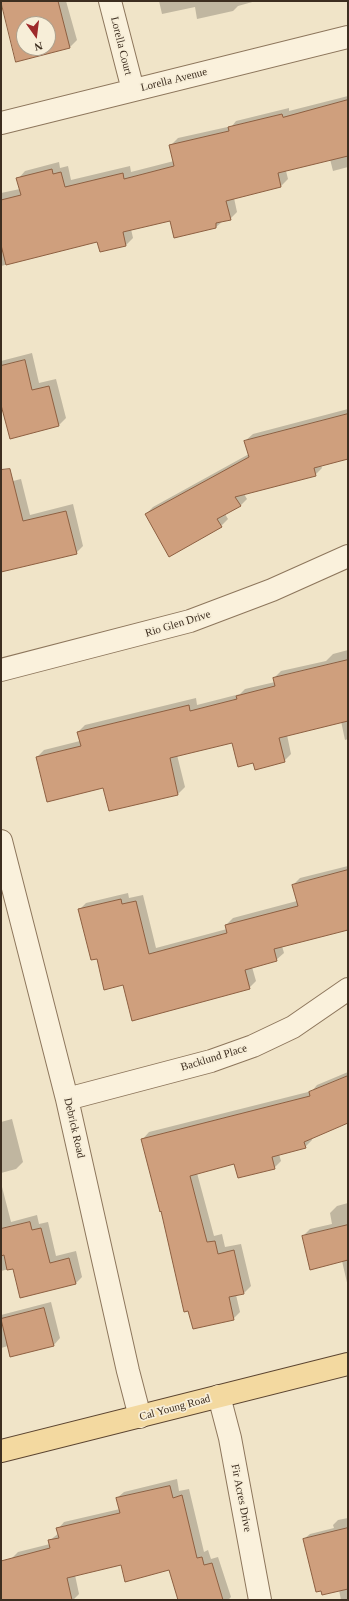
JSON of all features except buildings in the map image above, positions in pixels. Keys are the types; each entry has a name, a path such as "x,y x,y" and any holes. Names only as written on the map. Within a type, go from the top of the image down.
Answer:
{"main road":[{"name":"Cal Young Road","path":"1,1451 348,1364"}],"street":[{"name":"Lorella Court","path":"110,1 133,90"},
{"name":"Lorella Avenue","path":"1,123 348,37"},
{"name":"Rio Glen Drive","path":"1,670 190,621 266,592 348,556"},
{"name":"Debrick Road","path":"1,841 8,901 67,1099 128,1371 140,1417"},
{"name":"Backlund Place","path":"67,1099 211,1061 253,1046 293,1027 348,989"},
{"name":"Fir Acres Drive","path":"219,1396 230,1438 260,1600"}]}
